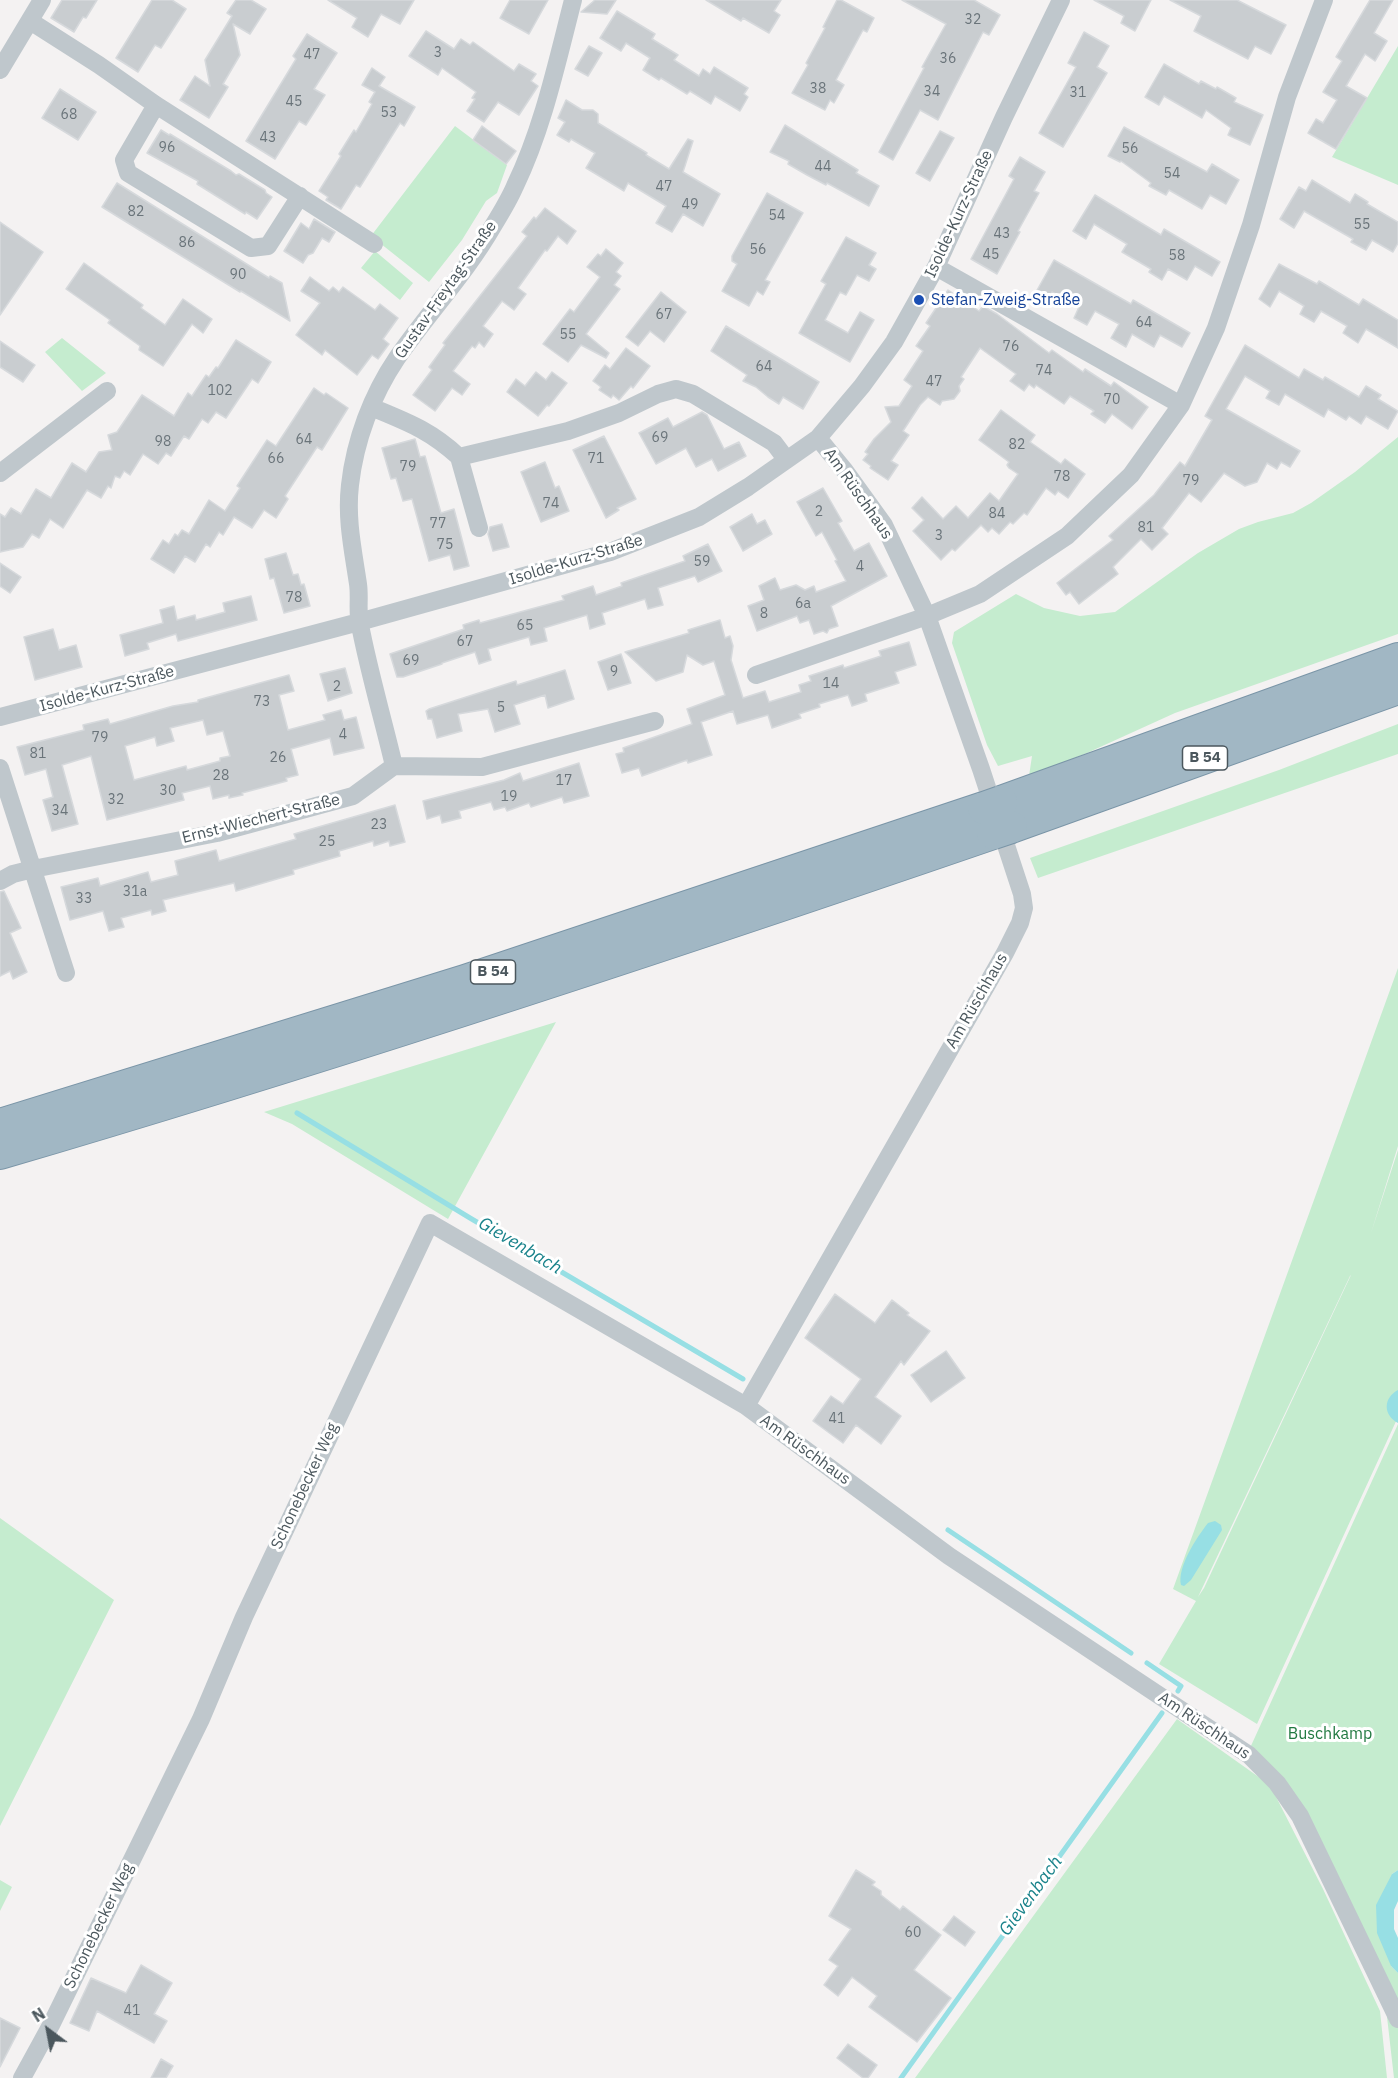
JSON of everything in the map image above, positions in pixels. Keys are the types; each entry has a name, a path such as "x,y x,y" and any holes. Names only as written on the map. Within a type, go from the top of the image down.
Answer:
{"highway":[{"name":"B 54","path":"0,1153 483,1004 715,928 1398,659"},
{"name":"B 54","path":"0,1125 997,818 1398,688"},
{"path":"0,1163 39,1142"}],"street":[{"path":"0,70 42,0"},
{"name":"Gustav-Freytag-Straße","path":"394,766 359,622 358,586 348,510 350,483 356,457 371,407 398,358 483,242 516,186 536,134 555,73 573,0"},
{"name":"Isolde-Kurz-Straße","path":"0,717 359,622 621,548 699,518 748,488 818,438 862,386 894,342 936,267 1004,117 1061,0"},
{"path":"756,675 927,616 980,594 1067,536 1131,475 1181,405 1216,328 1251,225 1287,97 1324,0"},
{"path":"30,21 156,105 374,244"},
{"path":"156,105 124,159 128,173 251,248 268,246 300,196"},
{"path":"936,267 1181,405"},
{"path":"459,458 568,431 619,413 658,394 676,389 693,394 774,443 786,459"},
{"path":"0,473 107,392"},
{"path":"371,407 417,426 434,436 459,458 479,528"},
{"name":"Am Rüschhaus","path":"818,438 885,525 927,616 1012,860 1024,908 1005,953 746,1406 949,1556 1249,1755 1277,1783 1300,1816 1398,2019"},
{"path":"394,766 482,767 655,720"},
{"name":"Ernst-Wiechert-Straße","path":"0,881 13,874 33,869 217,833 353,796 394,766"},
{"path":"0,768 66,973"},
{"name":"Schonebecker Weg","path":"22,2078 51,2025 201,1719 244,1617 430,1223 746,1406"}],"green space":[{"path":"1398,46 1398,185 1332,157"},
{"path":"455,126 507,165 497,193 486,201 462,240 429,282 371,236"},
{"path":"375,251 413,283 400,300 361,268"},
{"path":"62,338 106,373 82,391 45,352"},
{"path":"1398,437 1398,634 1175,713 1087,753 1029,776 1032,756 998,766 987,745 952,643 954,632 1016,594 1044,608 1080,616 1115,612 1198,553 1239,529 1293,513 1311,503 1355,472"},
{"path":"1398,724 1398,754 1038,878 1030,858 1279,770"},
{"path":"1398,968 1398,1146 1371,1233 1398,1150 1398,1417 1257,1724 1159,1664 1196,1601 1173,1589","holes":["1351,1275 1204,1588 1198,1597"]},
{"path":"556,1022 448,1219 292,1124 264,1112"},
{"name":"Buschkamp","path":"1398,1424 1398,1870 1392,1874 1391,1966 1398,1973 1398,2078 1394,2078 1386,2008 1338,1884 1250,1748"},
{"path":"0,1518 114,1600 0,1826"},
{"path":"1177,1719 1270,1785 1323,1889 1380,2011 1387,2078 915,2078"},
{"path":"0,1880 12,1887 0,1911"}],"water":[{"path":"1398,1390 1398,1423 1387,1411 1387,1402"},
{"path":"1215,1521 1221,1525 1222,1530 1191,1580 1184,1586 1181,1585 1182,1570 1189,1552 1208,1523"},
{"path":"1398,1870 1398,1901 1394,1910 1394,1929 1398,1938 1398,1973 1391,1966 1377,1933 1376,1905 1392,1874"}],"building":[{"path":"62,0 97,0 74,32 51,18"},
{"path":"152,0 172,0 186,9 161,48 155,45 138,72 116,58"},
{"path":"236,0 251,0 266,9 250,34 233,24 240,55 223,84 228,87 209,118 180,100 195,76 210,86 205,60 232,16 227,13"},
{"path":"328,0 414,0 400,24 381,14 368,37 352,27 357,18"},
{"path":"510,0 548,0 529,34 500,18"},
{"path":"595,0 616,0 607,14 581,12"},
{"path":"706,0 781,0 774,11 780,15 769,33 743,18 741,21"},
{"path":"837,0 874,18 867,32 863,30 836,80 844,85 834,103 830,100 825,110 792,93 808,65 806,63"},
{"path":"902,0 974,0 1000,15 989,35 983,32 938,120 920,110 893,160 879,152 946,24"},
{"path":"1094,0 1151,0 1135,31 1121,23 1124,16"},
{"path":"1170,0 1237,0 1286,25 1271,54 1255,46 1248,59 1194,31 1201,16"},
{"path":"1370,0 1393,0 1374,33 1387,41 1375,61 1365,54 1346,86 1367,98 1336,149 1308,133 1316,119 1323,123 1337,100 1323,92 1342,61 1336,57"},
{"path":"617,11 655,34 652,39 678,55 674,60 699,76 703,69 710,74 714,67 748,88 744,94 748,97 740,111 715,96 711,104 690,91 687,94 661,78 659,80 643,70 650,58 626,43 621,51 600,38"},
{"path":"426,31 454,49 461,39 470,45 473,42 514,71 519,64 536,74 531,81 538,86 519,115 498,102 484,122 467,111 475,99 472,98 476,92 442,68 438,75 409,56"},
{"path":"1084,32 1109,46 1097,67 1107,73 1063,147 1039,133 1076,67 1068,63"},
{"path":"307,34 337,53 314,89 325,95 306,125 299,121 275,159 246,141 296,59 293,56"},
{"path":"589,46 602,53 588,76 575,69"},
{"path":"1164,64 1199,84 1201,81 1216,89 1217,87 1236,98 1234,102 1263,115 1250,145 1228,135 1231,128 1206,110 1202,118 1164,96 1159,105 1145,97"},
{"path":"372,68 385,77 379,86 415,107 404,126 400,123 360,187 356,185 341,209 326,200 328,197 319,191 341,156 339,154 354,130 356,132 372,104 369,102 375,92 362,85"},
{"path":"60,89 96,112 78,140 42,118"},
{"path":"566,100 582,110 593,110 598,114 598,123 669,169 688,139 693,141 683,172 720,194 703,226 683,214 672,232 656,223 666,206 628,183 624,191 586,168 595,153 571,139 569,142 557,135 565,122 558,118"},
{"path":"785,125 858,170 856,173 879,186 869,206 807,175 788,164 789,161 770,152"},
{"path":"482,126 516,151 506,164 473,140"},
{"path":"1124,127 1207,172 1212,164 1239,180 1226,204 1210,195 1202,209 1169,190 1166,195 1149,186 1151,183 1121,161 1108,156"},
{"path":"161,130 265,190 272,197 257,219 197,184 198,181 147,153"},
{"path":"940,131 954,138 930,181 916,173"},
{"path":"1020,157 1045,172 1034,191 1039,193 997,274 971,259 1014,179 1009,176"},
{"path":"1312,180 1350,203 1355,194 1368,202 1367,204 1398,222 1398,243 1393,252 1372,240 1366,250 1351,242 1353,239 1304,211 1294,228 1280,219 1299,187 1306,191"},
{"path":"117,183 269,278 270,276 282,283 290,321 102,207"},
{"path":"767,193 803,213 765,280 770,282 763,295 757,291 749,306 722,291 737,264 732,261 732,256"},
{"path":"1095,195 1161,235 1164,229 1220,262 1212,276 1195,266 1187,280 1168,269 1162,280 1149,272 1151,269 1122,252 1127,244 1094,224 1086,239 1073,231"},
{"path":"545,208 576,231 567,244 558,236 547,251 545,250 518,288 526,294 514,310 502,301 483,326 493,334 484,347 479,342 475,348 472,346 453,371 470,384 462,395 452,388 435,411 413,395 432,370 429,367 445,345 443,343 527,236 522,232"},
{"path":"314,219 335,232 329,242 322,238 313,253 308,255 303,263 284,251 301,223 309,229"},
{"path":"0,222 43,252 0,315"},
{"path":"846,237 876,253 869,265 876,269 869,281 857,275 846,295 840,292 825,320 848,333 860,312 874,320 850,362 799,333 826,284 821,281"},
{"path":"606,249 623,263 616,272 621,276 614,285 620,289 586,334 609,353 606,358 581,345 568,362 543,344 570,309 574,312 600,277 587,267 598,254 601,256"},
{"path":"1054,260 1131,304 1133,300 1190,333 1182,347 1160,335 1154,347 1132,334 1126,347 1111,338 1119,324 1095,311 1087,325 1074,318 1079,307 1052,292 1048,299 1036,292"},
{"path":"84,263 143,305 141,308 165,325 183,299 212,319 203,333 192,324 163,366 139,350 140,346 108,323 110,320 66,289"},
{"path":"1279,264 1317,284 1319,281 1359,305 1363,299 1398,320 1398,348 1366,329 1358,343 1343,333 1347,326 1321,311 1314,322 1300,314 1304,306 1279,291 1270,307 1259,299"},
{"path":"310,277 329,291 333,287 339,292 343,287 375,310 380,304 398,318 383,339 389,344 378,359 372,355 357,375 325,350 322,355 296,335 320,303 301,291"},
{"path":"948,290 979,311 983,306 997,314 1049,353 1052,350 1083,372 1085,369 1111,386 1114,382 1148,407 1132,429 1112,414 1105,423 1091,414 1094,411 1070,396 1064,404 1036,385 1034,388 1029,384 1024,391 1010,381 1016,374 980,348 961,377 964,379 954,399 942,401 940,405 928,397 920,405 903,431 909,435 891,461 898,465 888,480 870,468 871,466 863,460 868,454 865,452 891,422 885,407 899,406 912,386 904,380 923,351 916,346 930,326 926,323"},
{"path":"661,292 686,312 664,342 650,331 638,346 626,337"},
{"path":"726,326 819,382 803,409 783,397 779,404 756,387 743,381 747,375 711,351"},
{"path":"236,340 271,362 258,383 252,379 226,418 216,412 208,423 202,419 189,439 184,436 171,456 166,453 158,464 143,454 130,475 124,471 120,478 115,476 111,488 108,486 101,498 87,490 63,528 50,519 39,538 32,534 23,547 0,552 0,514 5,517 11,508 21,514 36,489 51,498 72,463 86,472 99,452 112,450 108,435 117,432 142,395 174,416 188,393 192,396 206,375 209,377 216,367 218,368"},
{"path":"0,341 35,365 23,382 0,367"},
{"path":"1245,345 1299,378 1304,369 1323,380 1325,377 1359,397 1366,386 1381,395 1378,399 1398,411 1388,429 1366,416 1361,424 1349,416 1346,420 1328,409 1324,417 1285,394 1279,405 1266,398 1270,391 1245,376 1226,409 1300,451 1290,467 1281,462 1277,469 1267,463 1257,482 1245,486 1224,473 1201,502 1189,493 1162,528 1168,534 1152,550 1141,539 1113,567 1118,574 1079,604 1070,592 1066,595 1057,583 1113,540 1109,536 1154,495 1180,462 1185,466 1212,420 1205,416"},
{"path":"626,348 650,366 633,388 631,386 619,400 599,390 601,387 593,381 605,365 610,369"},
{"path":"536,372 546,380 552,372 567,383 538,416 507,392 516,379 525,386"},
{"path":"314,388 348,408 322,450 317,447 285,496 288,499 276,518 264,510 252,528 234,517 223,535 219,532 210,547 206,544 195,562 185,556 174,573 151,559 163,540 169,544 175,534 178,536 182,530 189,534 209,500 225,511 240,488 237,486 267,440 276,446"},
{"path":"1001,410 1035,435 1030,442 1061,464 1065,459 1085,474 1068,498 1058,491 1055,495 1046,488 1027,515 1024,513 1013,524 1010,522 999,534 992,528 988,532 981,525 955,551 952,549 941,560 913,531 924,520 912,508 922,497 943,519 956,506 968,518 990,493 999,501 1018,474 1009,468 1007,465 1009,462 979,440"},
{"path":"702,412 707,415 724,449 739,442 746,456 718,471 712,459 696,467 686,448 656,464 639,433 668,418 673,427"},
{"path":"604,436 636,499 617,508 619,510 606,518 573,450"},
{"path":"415,439 420,457 425,456 441,513 454,509 469,566 454,570 450,555 429,561 412,499 403,501 396,478 391,479 382,448"},
{"path":"545,462 555,488 559,486 569,511 541,522 521,472"},
{"path":"823,488 842,521 838,523 854,551 869,543 887,576 831,606 838,626 829,629 827,633 823,631 814,634 809,620 800,623 797,616 757,631 748,606 764,600 759,586 775,578 780,590 796,585 805,590 814,586 816,592 846,581 822,532 816,536 797,502"},
{"path":"752,514 757,524 765,520 772,534 743,551 730,527"},
{"path":"502,524 509,547 493,551 488,534 490,527"},
{"path":"708,544 722,571 698,582 695,576 658,588 663,605 648,609 645,599 602,613 605,624 590,629 587,615 544,628 547,641 531,645 529,637 488,649 491,660 479,664 475,652 403,677 397,677 390,654 464,629 463,625 479,620 480,623 564,600 562,596 593,586 596,595 622,586 621,583 685,561 683,556"},
{"path":"286,553 293,575 298,574 301,585 304,584 310,606 284,613 274,578 270,579 265,559"},
{"path":"0,563 21,577 10,593 0,586"},
{"path":"251,596 257,620 178,641 176,634 147,643 149,649 125,656 120,635 163,623 160,610 174,606 177,620 195,615 196,620 225,612 223,603"},
{"path":"720,620 725,638 730,636 733,646 731,660 743,698 765,691 769,702 801,692 799,685 811,681 809,676 881,656 879,651 909,642 916,665 895,672 899,683 865,694 867,701 852,706 848,695 819,704 820,707 799,714 801,718 772,728 768,715 737,724 733,711 701,722 712,755 688,763 687,760 642,776 639,768 622,773 616,754 624,752 623,748 692,724 687,709 725,695 714,661 703,665 687,655 683,672 656,681 625,652 689,633 688,630"},
{"path":"53,629 59,650 76,645 82,667 35,680 24,637"},
{"path":"621,654 631,683 608,690 598,662"},
{"path":"345,668 352,693 328,701 320,674"},
{"path":"565,670 574,699 548,708 545,695 514,705 520,724 495,732 488,709 458,714 462,731 437,738 432,719 428,719 426,711 429,709 516,681 517,685"},
{"path":"289,675 294,691 279,695 288,730 325,720 323,715 341,710 344,720 356,717 364,748 334,755 330,738 291,749 298,775 286,778 287,781 229,798 229,795 213,799 210,786 182,793 184,800 107,820 91,756 62,765 78,824 52,831 43,800 53,797 46,769 25,775 17,747 84,730 83,725 108,719 110,724 173,706 198,702 198,700","holes":["203,720 207,735 223,731 230,756 187,770 186,766 134,780 125,746 155,737 157,746 174,741 170,728"]},
{"path":"579,763 589,796 564,803 562,797 531,807 529,803 507,811 505,807 494,810 491,802 459,811 461,818 442,823 440,815 427,819 423,801 504,780 520,773 523,781"},
{"path":"395,805 405,842 390,846 389,841 374,846 373,841 339,851 340,856 293,870 294,874 236,891 234,883 163,900 166,911 152,915 151,910 121,918 124,927 109,931 103,911 70,920 61,887 98,878 100,886 148,872 151,882 178,875 175,861 216,850 219,861 296,839 294,834"},
{"path":"4,891 21,928 10,933 27,972 13,979 10,971 0,976 0,892"},
{"path":"835,1294 875,1323 892,1300 909,1313 907,1315 930,1331 904,1365 901,1361 875,1397 901,1416 881,1444 856,1425 843,1443 813,1421 831,1396 843,1404 861,1379 805,1338"},
{"path":"946,1351 965,1378 931,1402 911,1375"},
{"path":"856,1870 875,1882 872,1885 900,1910 903,1906 941,1935 914,1970 951,1998 917,2042 869,2007 877,1996 852,1977 838,1996 824,1985 838,1966 829,1960 851,1929 829,1916"},
{"path":"954,1916 975,1932 965,1946 943,1930"},
{"path":"141,1965 172,1983 154,2014 167,2021 154,2043 97,2011 89,2031 70,2023 91,1978 126,1993"},
{"path":"0,2018 20,2028 0,2067"},
{"path":"848,2044 877,2065 868,2078 863,2078 837,2058"},
{"path":"161,2059 173,2066 166,2078 151,2078"}],"waterway":[{"name":"Gievenbach","path":"297,1113 743,1379"},
{"name":"Gievenbach","path":"948,1530 1131,1653"},
{"name":"Gievenbach","path":"1147,1663 1181,1686 1178,1691"},
{"name":"Gievenbach","path":"901,2078 1162,1713"}],"place":[{"name":"Stefan-Zweig-Straße","path":"919,300"}]}
